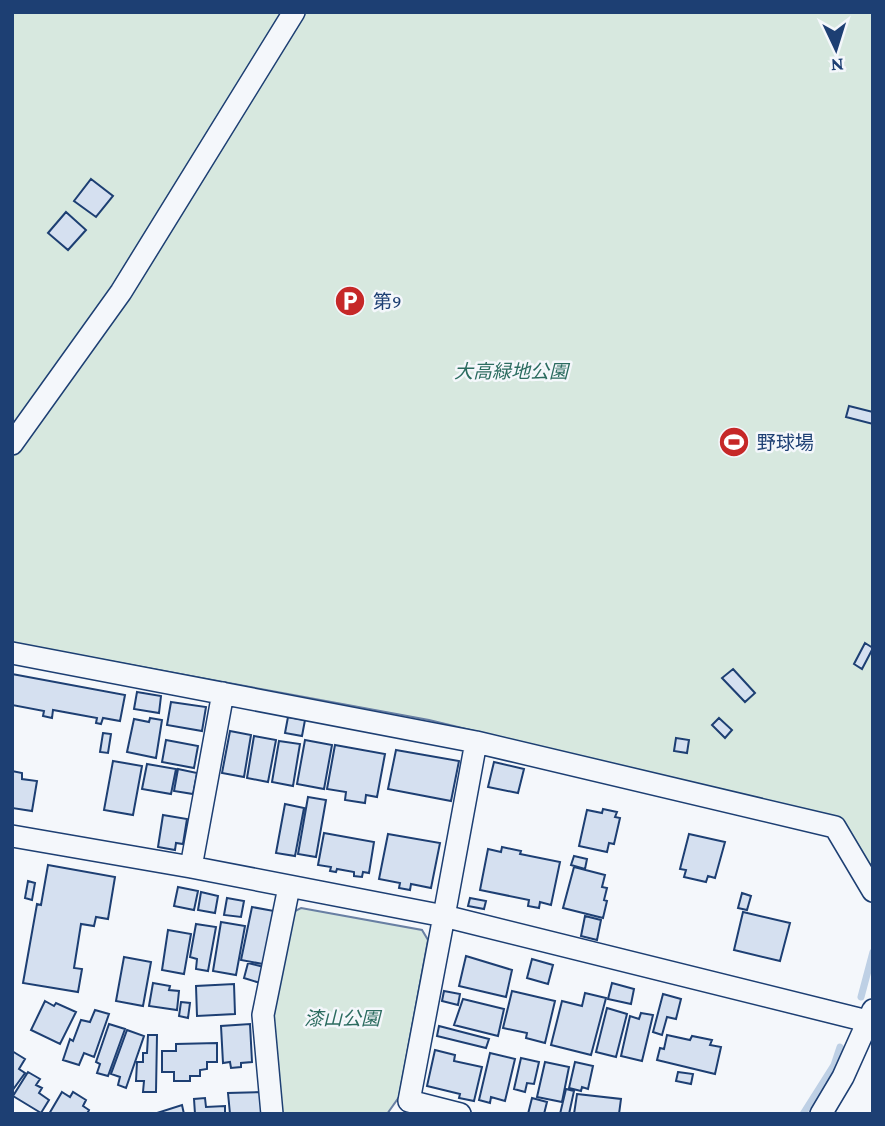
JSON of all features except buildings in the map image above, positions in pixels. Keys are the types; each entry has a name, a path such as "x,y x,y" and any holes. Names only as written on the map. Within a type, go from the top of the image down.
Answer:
{"street":[{"path":"12,444 121,292 294,12"},
{"path":"12,653 476,742 835,827 873,891"},
{"path":"191,867 223,693"},
{"path":"460,1114 404,1107 444,916 476,742"},
{"path":"12,836 191,867 444,916 870,1015 843,1077 821,1114"},
{"path":"272,1114 263,1015 289,887"}],"green space":[{"name":"大高緑地公園","path":"12,12 873,12 873,864 867,865 843,820 429,720 12,643"},
{"name":"漆山公園","path":"301,908 422,930 428,940 399,1097 387,1114 277,1114 270,1015 291,913"}],"waterway":[{"path":"861,997 873,952"},
{"path":"803,1114 834,1065 840,1047"}],"place":[{"name":"第9","path":"350,301"},
{"name":"野球場","path":"734,442"}]}
